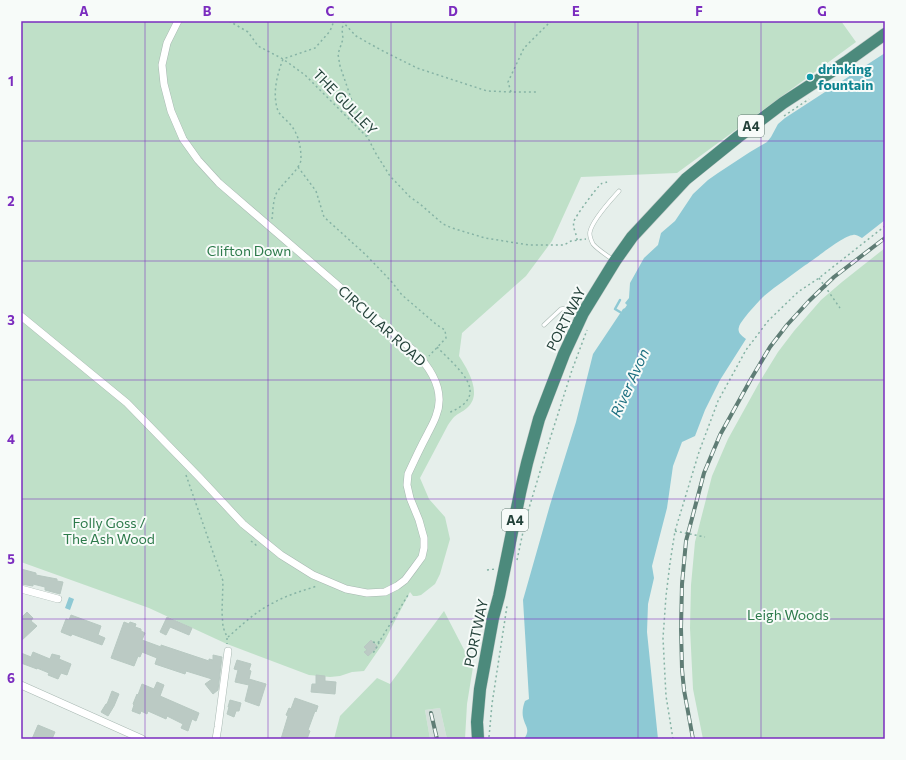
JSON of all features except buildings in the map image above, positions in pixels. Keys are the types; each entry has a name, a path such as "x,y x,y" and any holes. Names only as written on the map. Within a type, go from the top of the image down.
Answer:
{"highway":[{"name":"PORTWAY","path":"478,739 477,722 480,689 493,618 527,463 539,419 564,354 583,313 615,261 632,237 686,179 783,103 846,62 885,34"}],"street":[{"name":"CIRCULAR ROAD","path":"21,316 127,403 243,524 281,555 306,571 346,589 367,593 385,592 405,580 422,557 424,538 419,520 410,498 407,484 408,474 437,414 439,400 438,386 426,364 416,353 219,183 198,160 183,139 171,111 164,84 162,65 167,43 178,21"},
{"path":"21,589 58,599"},
{"path":"216,739 228,651"},
{"path":"21,685 142,739"}],"lane":[{"path":"615,261 595,245 590,238 590,231 602,210 619,191"},
{"path":"544,325 561,309 568,308 583,313"}],"path":[{"name":"THE GULLEY","path":"229,21 248,32 258,46 283,59 305,75 368,138 390,176 410,197 443,224 485,238 529,245 564,245 577,240 590,238"},
{"path":"272,220 276,195 301,161 300,144 296,131 278,112 275,96 277,76 283,59 315,48 330,30 334,21"},
{"path":"511,92 508,82 524,48 551,21"},
{"path":"343,22 356,36 417,68 487,91 536,92"},
{"path":"343,22 343,39 338,54 340,66 368,138"},
{"path":"782,117 814,96"},
{"path":"298,167 316,191 324,217 366,255 402,295 445,330 446,338 427,357"},
{"path":"577,240 574,227 574,221 577,215 600,185 607,182"},
{"path":"672,739 666,696 663,638 670,563 675,532 699,452 718,401 746,350 768,321 798,292 819,278 885,226"},
{"path":"819,278 840,308"},
{"name":"PORTWAY","path":"517,564 526,518 572,370 588,326"},
{"path":"437,347 468,380 471,390 469,399 462,406 448,413"},
{"path":"186,475 223,581 223,627 227,637 228,651"},
{"path":"675,532 705,537"},
{"path":"227,637 271,603 290,594 319,585"},
{"path":"373,652 408,595"},
{"name":"PORTWAY","path":"488,739 508,601"},
{"path":"373,642 377,643 381,639"},
{"path":"884,739 885,727"}],"shaded area":[{"path":"440,708 447,739 430,739 425,710"}],"green space":[{"name":"Clifton Down","path":"21,21 841,21 856,42 677,173 581,177 552,241 526,276 462,333 459,356 470,375 474,389 474,396 472,402 467,408 454,417 448,425 420,478 429,499 445,517 450,539 440,574 435,584 421,595 413,596 410,592 384,642 364,671 330,677 309,675 227,644 149,608 21,562"},
{"name":"Leigh Woods","path":"885,248 885,739 703,739 693,689 690,628 691,585 695,542 712,476 728,439 778,352 821,300"},
{"path":"444,611 473,667 467,704 465,739 447,739 440,708 425,710 430,739 334,739 340,716 377,678 390,684"}],"water":[{"name":"River Avon","path":"885,53 885,220 862,238 857,235 853,235 836,243 769,292 750,311 739,327 740,334 746,339 720,380 705,410 695,436 682,442 673,466 667,508 652,566 654,578 648,604 647,632 658,739 524,739 527,733 527,728 523,717 523,709 525,701 529,699 523,600 550,505 576,422 593,354 627,305 625,303 629,298 630,283 644,258 658,245 661,233 675,221 693,194 708,180 767,142 778,124 785,118"},
{"path":"69,597 74,599 70,610 65,608"}],"waterway":[{"path":"620,300 615,309 620,312"}],"railway":[{"path":"693,739 684,690 682,669 682,584 686,541 704,473 720,435 770,347 787,325 834,277 885,238"},
{"path":"431,713 437,739"}],"place":[{"name":"drinking fountain","path":"810,77"}],"park label":[{"name":"Folly Goss / The Ash Wood","path":"109,532"}]}
